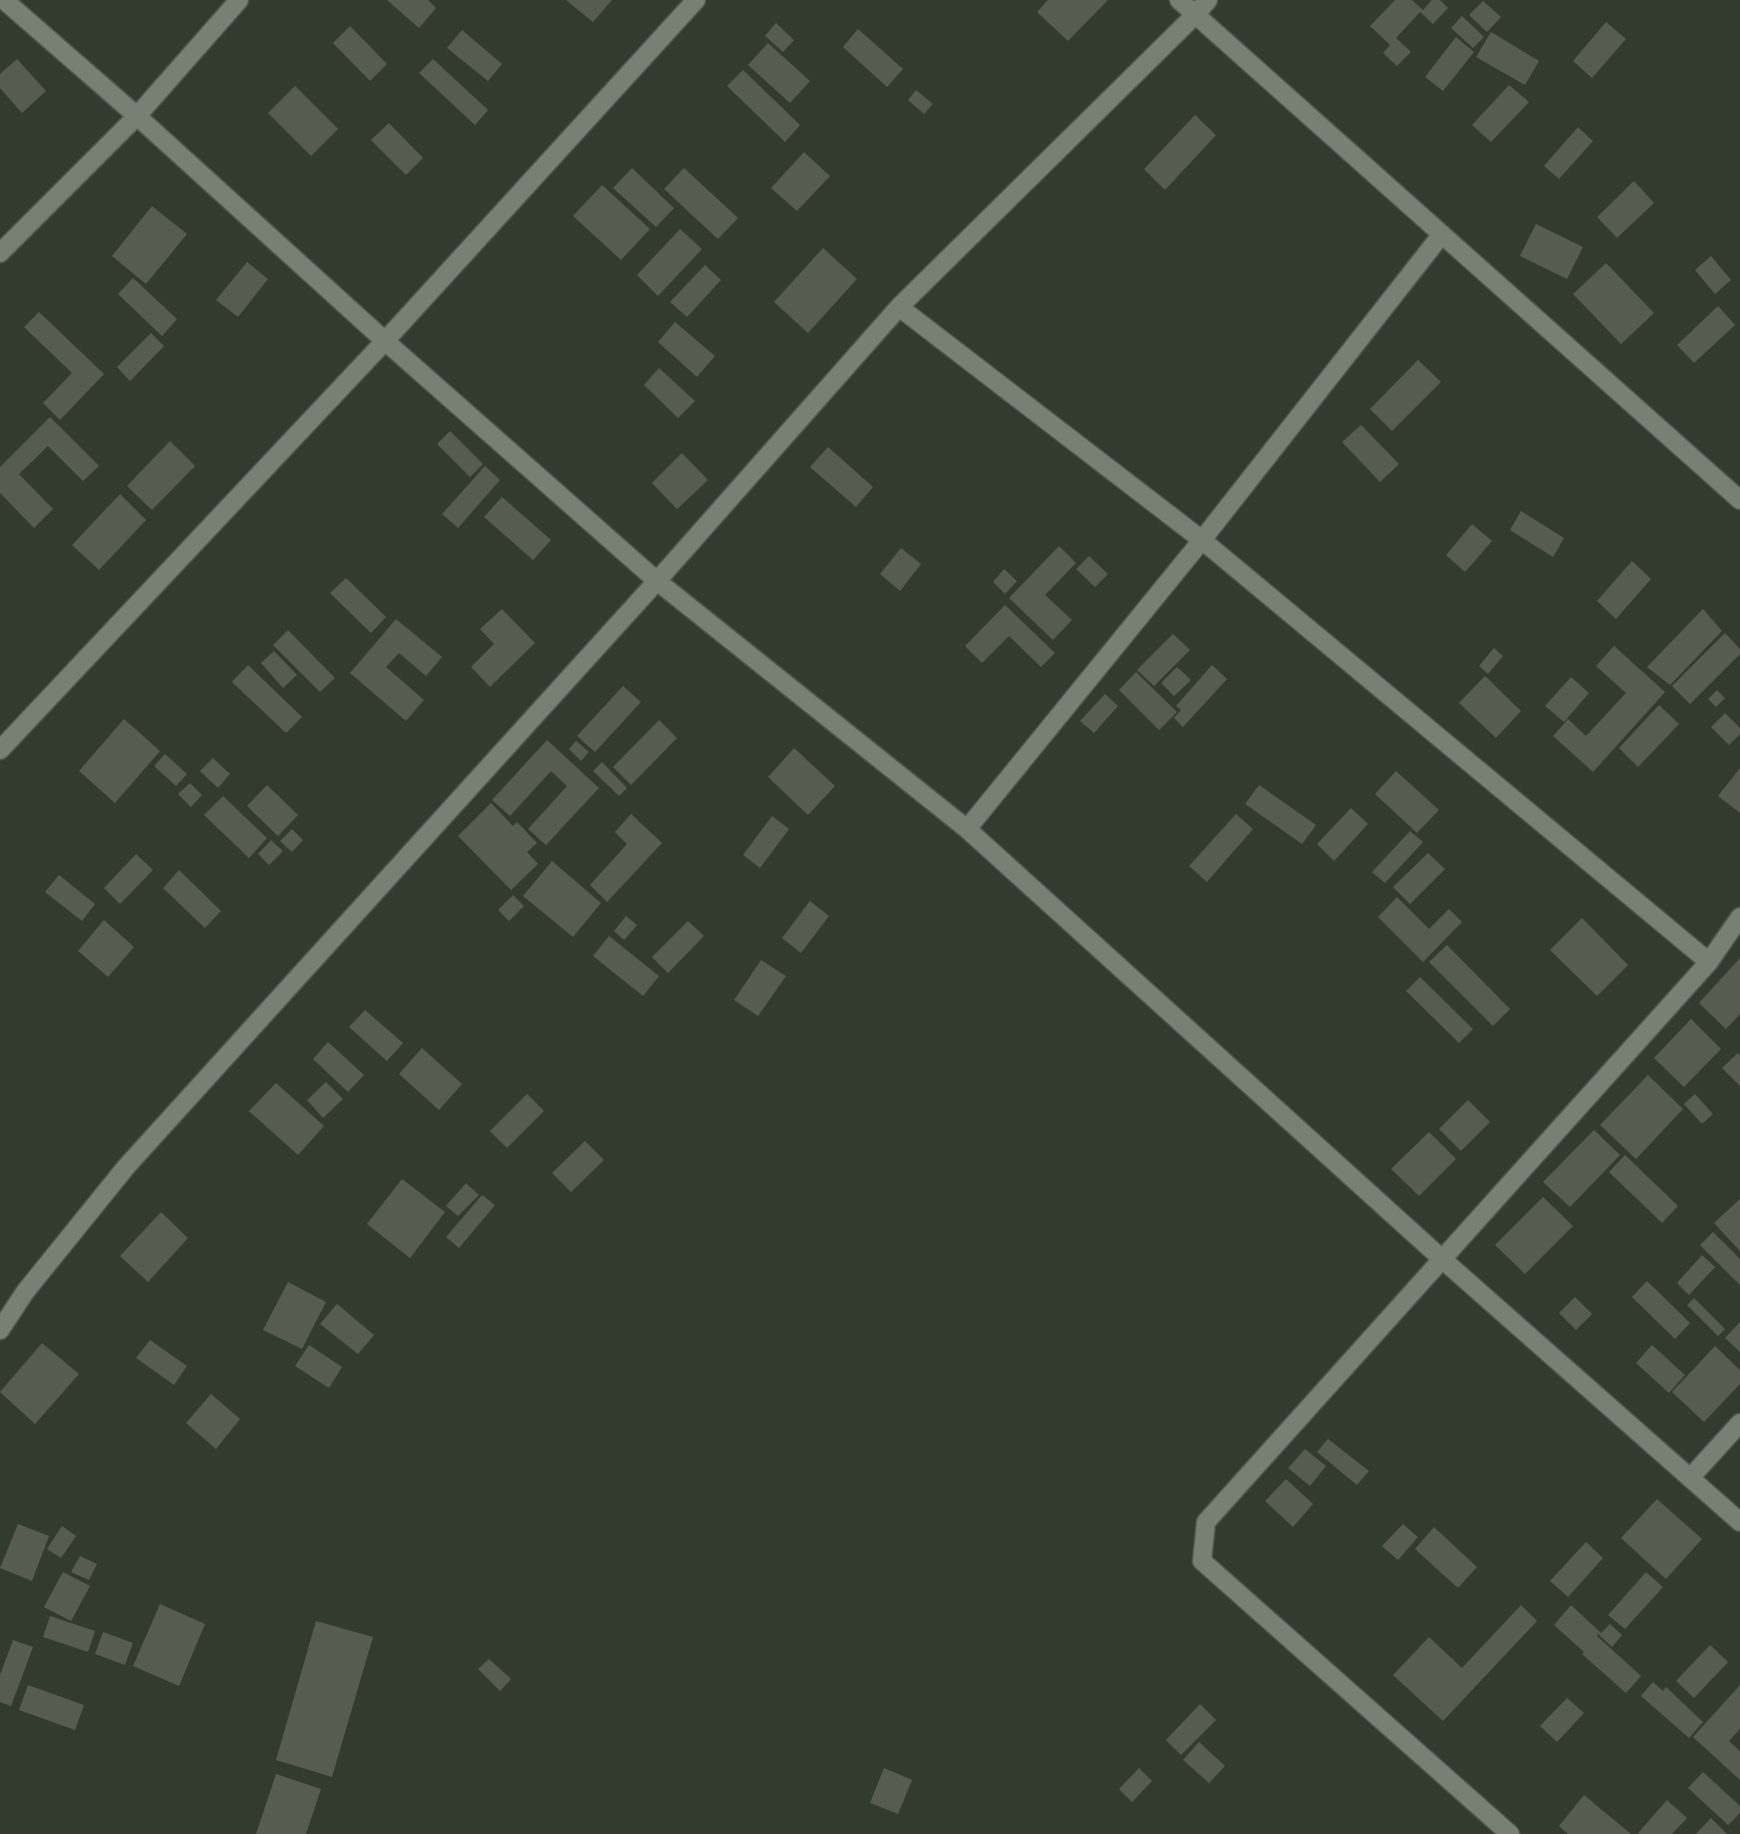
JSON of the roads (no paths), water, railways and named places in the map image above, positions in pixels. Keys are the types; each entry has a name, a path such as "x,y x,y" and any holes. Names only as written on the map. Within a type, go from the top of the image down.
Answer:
{"street":[{"path":"4,0 137,116 384,341 657,581 967,829 1442,1259 1740,1522"},
{"path":"0,253 137,116 239,0"},
{"path":"0,750 384,341 696,0"},
{"path":"1179,0 1740,500"},
{"path":"0,1330 25,1292 126,1167 657,581 899,307 1208,0"},
{"path":"967,829 1202,540 1442,234"},
{"path":"899,307 1202,540 1709,962"},
{"path":"1510,1834 1202,1561 1206,1522 1709,962 1740,917"},
{"path":"1690,1478 1740,1423"}]}
